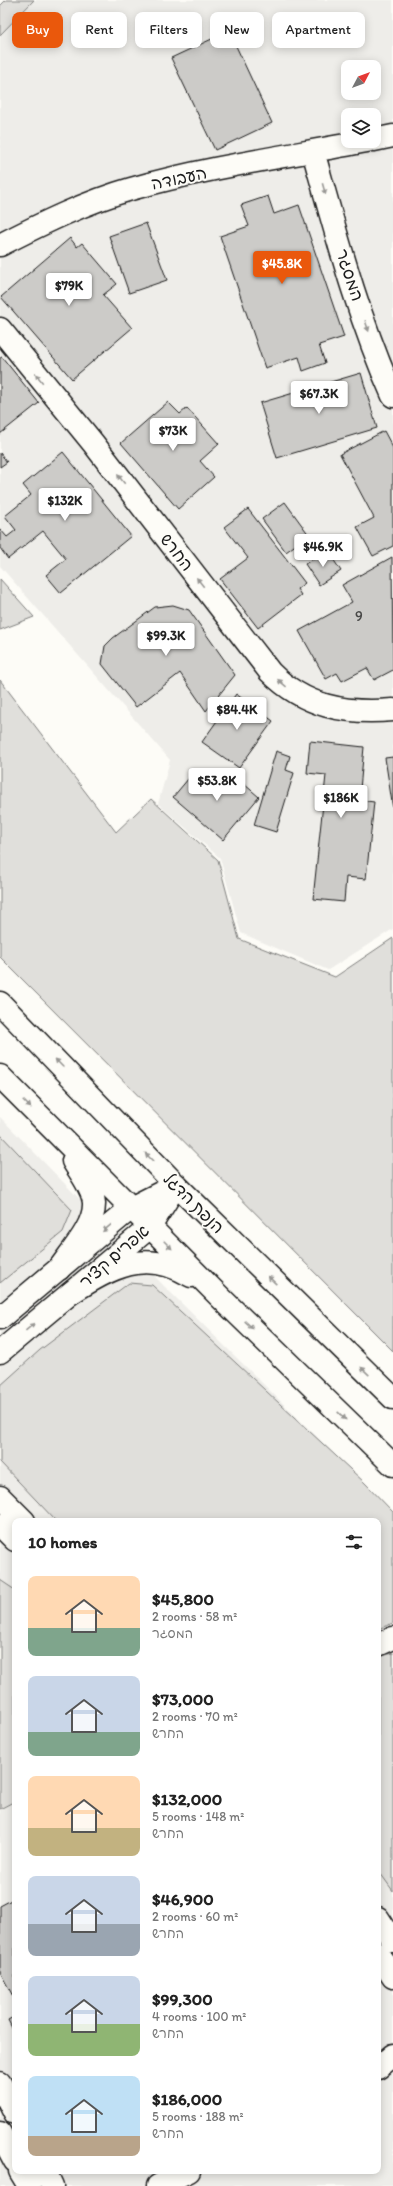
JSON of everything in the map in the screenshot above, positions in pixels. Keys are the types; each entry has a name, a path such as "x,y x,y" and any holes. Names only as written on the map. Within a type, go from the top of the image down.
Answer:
{"street":[{"path":"381,139 393,136"},
{"name":"העבודה","path":"0,244 70,211 130,190 185,176 341,146"},
{"name":"המסגר","path":"313,151 356,295 383,374 393,396"},
{"name":"החרש","path":"0,329 92,443 270,672 293,692 315,702 344,709 393,710"},
{"name":"הנפת הדגל","path":"0,1003 176,1186 393,1398"},
{"path":"0,1076 221,1298 393,1465"},
{"path":"52,1128 86,1182 94,1203 88,1227 59,1269"},
{"name":"אפרים קציר","path":"0,1318 131,1208 176,1186"},
{"name":"אפרים קציר","path":"0,1352 150,1227 176,1186"},
{"path":"71,1293 111,1270 128,1264 144,1261 162,1263 180,1269 221,1298"},
{"path":"0,1497 21,1518"},
{"path":"0,1525 12,1537"},
{"path":"381,1644 393,1638"},
{"path":"381,1923 393,1941"},
{"path":"381,1959 393,1977"},
{"path":"381,2065 393,2055"},
{"path":"381,2077 393,2074"},
{"path":"0,2083 12,2107"},
{"path":"0,2133 12,2155"},
{"path":"22,2174 29,2186"},
{"path":"46,2174 52,2186"},
{"path":"158,2186 184,2174"}],"shaded area":[{"path":"6,0 34,0 22,12 12,12 12,23 0,35 0,6"},
{"path":"14,0 393,0 393,929 328,970 241,933 220,858 158,804 170,760 0,566 0,13"},
{"path":"0,579 34,617 0,630"},
{"path":"0,680 116,832 151,799 218,860 239,939 335,977 393,938 393,1351 0,957"},
{"path":"0,1117 164,1286 393,1512 393,2186 0,2186"},
{"path":"0,1134 72,1210 63,1232 0,1283"},
{"path":"129,1283 152,1285 365,1483 393,1512 393,1623 381,1628 381,1518 53,1518 0,1462 0,1386 40,1350"},
{"path":"0,1580 12,1588 12,1803 0,1809"},
{"path":"393,1653 393,1891 381,1874 381,1656"}],"building":[{"path":"210,40 210,48 237,48 272,123 215,150 171,58 192,48 202,48 202,44"},
{"path":"268,196 274,214 299,205 344,337 319,345 325,363 303,371 299,357 265,368 220,236 249,226 241,205"},
{"path":"146,223 167,280 129,293 109,236"},
{"path":"70,238 77,247 82,243 117,284 103,295 132,328 72,379 1,297"},
{"path":"2,357 39,403 0,434 0,358"},
{"path":"361,373 377,428 277,458 260,403"},
{"path":"168,402 180,414 187,408 219,444 200,461 214,477 178,509 121,443"},
{"path":"384,431 393,448 393,546 373,556 357,527 374,518 340,454"},
{"path":"63,452 131,536 61,593 46,575 66,559 43,531 8,559 0,548 0,529 7,537 16,530 5,516 31,495 23,485"},
{"path":"0,453 7,462 0,467"},
{"path":"285,502 309,535 286,552 262,519"},
{"path":"248,509 305,583 297,589 301,595 258,628 220,579 248,558 224,527"},
{"path":"327,550 341,571 319,585 305,564"},
{"path":"392,557 393,670 374,680 367,668 342,681 337,673 326,679 299,631 352,602 342,585"},
{"path":"173,605 189,610 235,675 206,711 180,673 136,707 102,664 105,646 113,638 155,607"},
{"path":"236,694 273,721 239,768 202,742"},
{"path":"310,741 364,747 359,800 374,802 366,879 346,877 344,902 313,899 326,775 307,773"},
{"path":"276,751 290,756 286,770 294,773 276,832 254,825"},
{"path":"393,757 393,809 385,758"},
{"path":"229,771 259,797 223,840 173,797 194,772 213,789"},
{"path":"12,1900 12,1994 0,1972 0,1906"},
{"path":"12,2018 12,2028 8,2020"}]}
